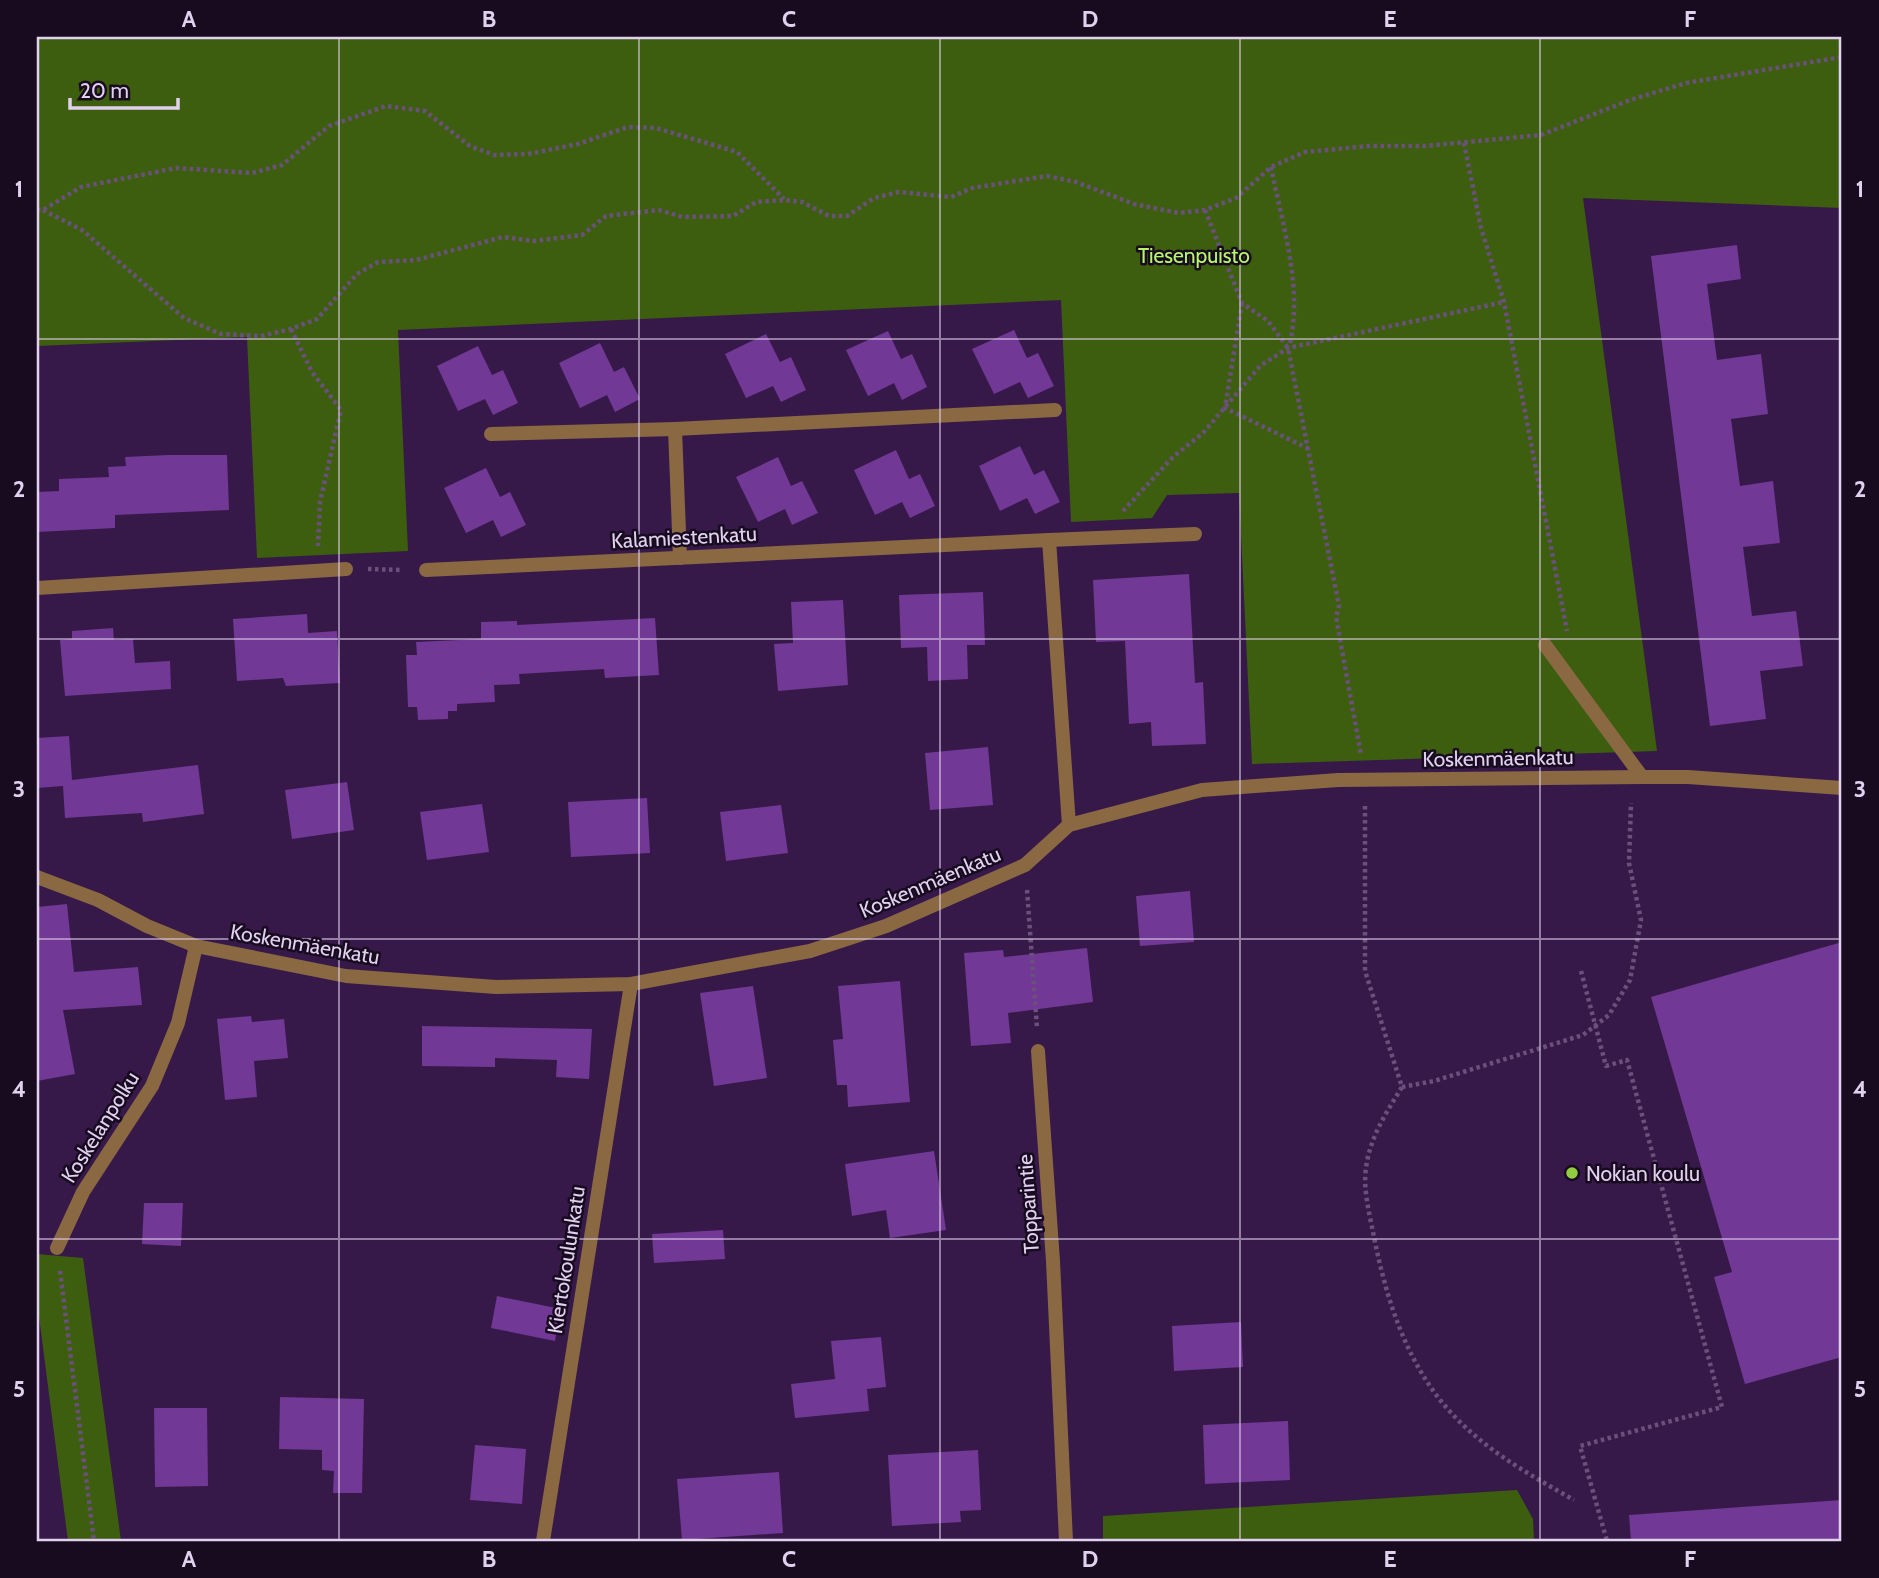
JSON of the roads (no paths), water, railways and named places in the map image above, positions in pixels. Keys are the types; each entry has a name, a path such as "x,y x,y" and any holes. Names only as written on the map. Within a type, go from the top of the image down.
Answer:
{"street":[{"path":"491,434 674,429 1055,410"},
{"path":"674,429 680,558"},
{"name":"Kalamiestenkatu","path":"426,570 1195,534"},
{"path":"1049,540 1069,825"},
{"path":"37,588 346,569"},
{"path":"1545,645 1637,777"},
{"name":"Koskenmäenkatu","path":"37,877 97,900 147,926 196,946 356,977 496,988 631,984 810,951 886,926 1025,865 1069,825 1202,790 1365,780 1637,777 1688,777 1842,788"},
{"name":"Koskelanpolku","path":"57,1248 83,1192 152,1087 178,1023 196,946"},
{"name":"Kiertokoulunkatu","path":"543,1541 631,984"},
{"name":"Topparintie","path":"1038,1051 1053,1261 1066,1541"}],"place":[{"name":"Nokian koulu","path":"1572,1173"}],"park label":[{"name":"Tiesenpuisto","path":"1194,255"}]}
